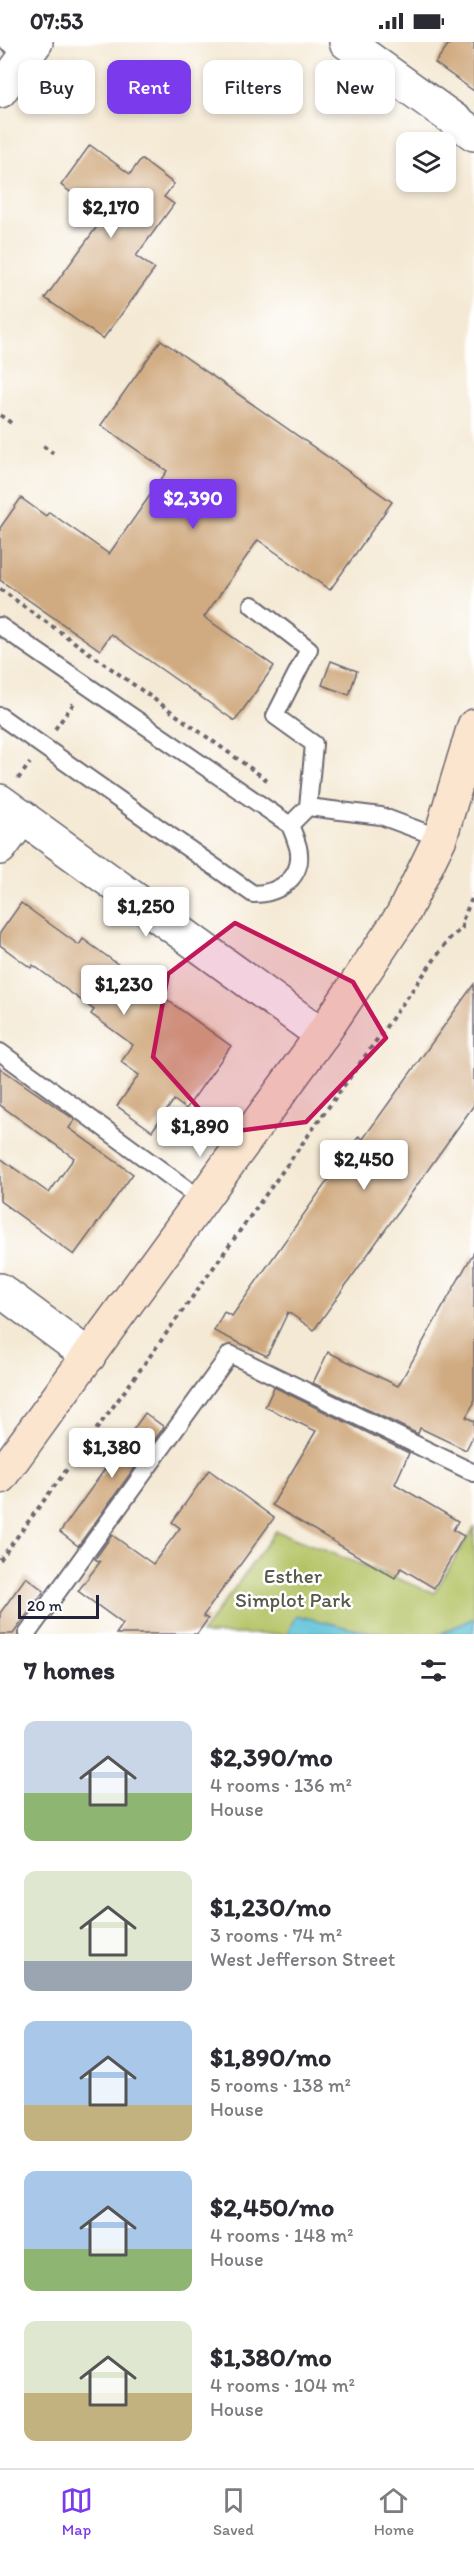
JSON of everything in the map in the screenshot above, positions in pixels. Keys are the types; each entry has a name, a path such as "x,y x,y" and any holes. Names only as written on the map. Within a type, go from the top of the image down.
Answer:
{"street":[{"path":"346,42 474,134"},
{"path":"0,91 23,47"},
{"path":"0,1477 322,1035 404,914 440,838 474,726"},
{"path":"0,849 13,800 322,1035"},
{"path":"0,1290 89,1356"}],"lane":[{"path":"252,605 309,649 275,716 314,744 308,807 290,825"},
{"path":"0,626 290,825 299,849 297,870 284,886 270,894 253,894 0,716"},
{"path":"308,807 381,816 440,838"},
{"path":"0,1052 202,1200"},
{"path":"27,1634 230,1354 474,1473"}],"path":[{"path":"0,415 14,425"},
{"path":"44,446 53,453"},
{"path":"0,589 271,782"},
{"path":"99,669 104,663"},
{"path":"50,737 78,698"},
{"path":"13,800 36,755"},
{"path":"0,1560 135,1377 448,939 462,928 462,921 474,894"}],"highlighted area":[{"path":"235,923 353,982 386,1038 306,1122 221,1133 153,1057 168,974"}],"green space":[{"name":"Esther Simplot Park","path":"474,1528 474,1634 201,1634 276,1531 434,1593"}],"water":[{"path":"296,1615 357,1630 389,1634 287,1634"},
{"path":"474,1618 474,1634 440,1634"}],"building":[{"path":"450,42 474,42 474,91 435,63"},
{"path":"90,145 130,174 141,159 174,184 164,197 174,204 136,256 155,269 103,339 45,298 104,217 61,185"},
{"path":"161,340 392,502 330,590 258,540 204,617 274,666 235,721 111,634 100,650 0,580 0,528 21,498 46,516 49,512 109,554 167,471 101,425"},
{"path":"331,661 357,671 349,695 322,685"},
{"path":"21,903 79,945 83,939 231,1046 186,1109 174,1100 152,1131 117,1106 139,1075 121,1062 133,1045 91,1014 94,1010 33,965 31,968 0,945 0,933"},
{"path":"474,984 474,1105 314,1330 288,1312 267,1356 214,1331 224,1312 232,1316 359,1136 363,1139"},
{"path":"0,1068 75,1120 69,1128 133,1174 74,1255 0,1201 0,1158 49,1193 74,1158 0,1105"},
{"path":"474,1252 474,1403 466,1417 474,1421 474,1434 466,1450 420,1428 418,1434 313,1383 328,1352 398,1386"},
{"path":"274,1387 409,1453 395,1484 458,1521 453,1530 464,1536 434,1588 401,1568 395,1578 272,1505 316,1431 265,1407"},
{"path":"145,1413 164,1427 78,1546 60,1532"},
{"path":"209,1470 274,1518 203,1616 208,1619 197,1634 116,1634 123,1624 78,1591 100,1562 95,1559 112,1535 153,1564 180,1528 172,1522"},
{"path":"26,1577 44,1591 13,1634 0,1634 0,1613"}]}
